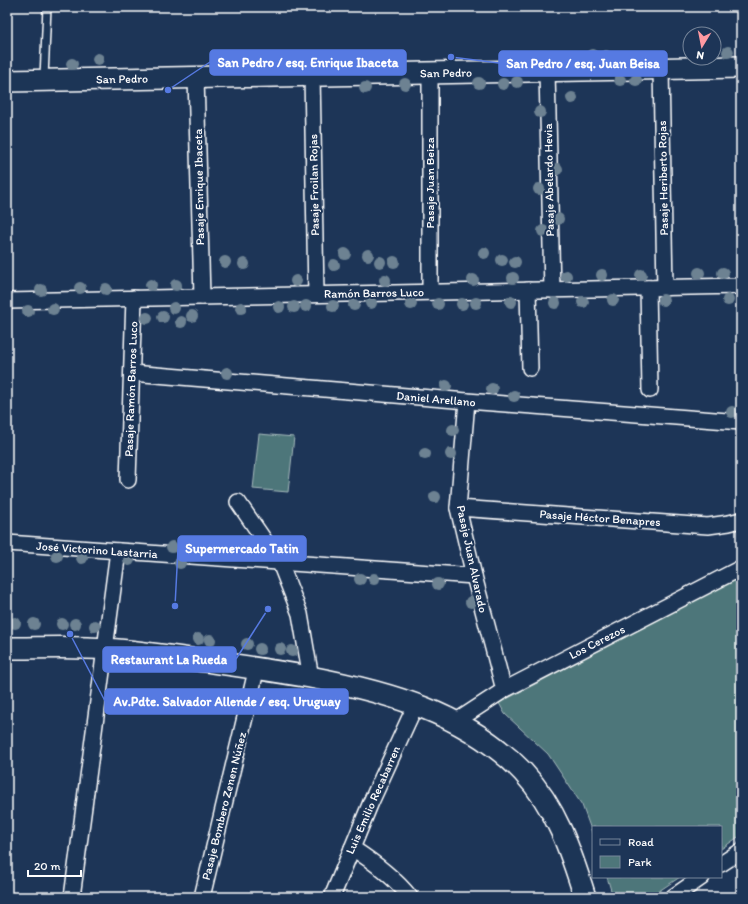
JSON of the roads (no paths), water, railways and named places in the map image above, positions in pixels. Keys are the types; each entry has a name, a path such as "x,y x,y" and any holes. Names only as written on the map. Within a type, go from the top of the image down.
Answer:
{"street":[{"name":"San Pedro","path":"7,81 741,67"},
{"name":"Pasaje Heriberto Rojas","path":"661,69 665,288"},
{"name":"Pasaje Abelardo Hevia","path":"547,71 552,290"},
{"name":"Pasaje Juan Beiza","path":"430,73 430,292"},
{"name":"Pasaje Froilan Rojas","path":"312,75 316,294"},
{"name":"Pasaje Enrique Ibaceta","path":"196,78 202,297"},
{"name":"Ramón Barros Luco","path":"7,301 741,286"},
{"path":"648,288 650,390"},
{"path":"528,290 530,368"},
{"name":"Pasaje Ramón Barros Luco","path":"128,480 134,298"},
{"name":"Daniel Arellano","path":"132,373 741,422"},
{"name":"Pasaje Juan Alvarado","path":"467,401 458,508 504,690"},
{"path":"238,502 280,563 300,614 311,678"},
{"name":"Pasaje Héctor Benapres","path":"458,508 708,526 741,520"},
{"name":"José Victorino Lastarria","path":"7,543 474,576"},
{"path":"72,897 118,552"},
{"name":"Los Cerezos","path":"455,722 504,690 741,568"},
{"path":"7,648 106,648 257,668 371,690 416,704 455,722 492,745 523,773 548,805 565,838 585,897"},
{"name":"Pasaje Bombero Zenen Núñez","path":"202,897 257,668"},
{"name":"Luis Emilio Recabarren","path":"332,897 371,802 416,704"},
{"path":"352,848 388,873 410,897"},
{"path":"722,863 741,851"},
{"path":"673,897 701,878"}],"lane":[{"path":"44,80 47,7"}],"place":[{"name":"San Pedro / esq. Juan Beisa","path":"451,57"},
{"name":"San Pedro / esq. Enrique Ibaceta","path":"168,90"},
{"name":"Supermercado Tatin","path":"175,606"},
{"name":"Restaurant La Rueda","path":"268,609"},
{"name":"Av.Pdte. Salvador Allende / esq. Uruguay","path":"70,634"}]}
